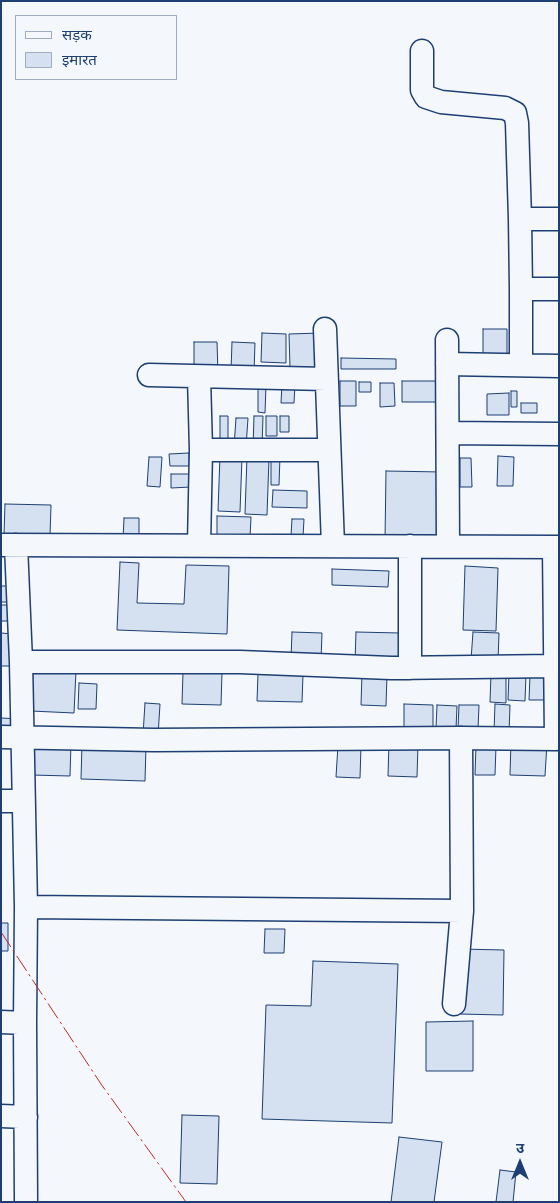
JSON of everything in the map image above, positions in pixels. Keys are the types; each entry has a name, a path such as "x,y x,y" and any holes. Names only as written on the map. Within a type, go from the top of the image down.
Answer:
{"street":[{"path":"422,51 422,90 426,97 441,102 505,108 515,113 517,123 520,219 521,365"},
{"path":"520,219 559,219"},
{"path":"521,289 559,289"},
{"path":"325,329 333,546"},
{"path":"447,340 448,546"},
{"path":"447,364 559,366"},
{"path":"149,375 326,379"},
{"path":"198,377 201,450 199,545"},
{"path":"448,433 559,434"},
{"path":"201,450 329,450"},
{"path":"12,737 154,740 557,739 554,666 556,547 9,545 21,662 12,737 12,801 26,907 26,1202"},
{"path":"410,546 410,668"},
{"path":"21,662 240,662 391,668 554,666"},
{"path":"454,1004 462,911 461,738"},
{"path":"26,907 462,911"},
{"path":"1,1022 25,1023"},
{"path":"1,1116 26,1117"}],"building":[{"path":"483,329 507,329 507,360 483,360"},
{"path":"262,333 286,334 286,363 261,362"},
{"path":"321,333 322,368 290,368 289,334"},
{"path":"194,342 217,342 218,374 194,374"},
{"path":"232,342 255,343 254,372 231,372"},
{"path":"341,358 396,359 396,369 341,369"},
{"path":"340,381 356,381 356,406 340,406"},
{"path":"402,381 442,381 442,402 402,402"},
{"path":"359,382 371,382 371,392 359,392"},
{"path":"380,383 394,383 395,406 380,407"},
{"path":"258,384 266,385 265,413 258,412"},
{"path":"282,384 295,385 294,403 281,403"},
{"path":"511,391 517,391 517,407 511,407"},
{"path":"509,393 509,415 487,415 487,394"},
{"path":"521,403 537,403 537,413 521,413"},
{"path":"220,416 228,416 228,447 220,447"},
{"path":"254,416 263,416 262,448 253,448"},
{"path":"266,416 277,416 277,436 266,436"},
{"path":"280,416 289,416 289,432 280,432"},
{"path":"236,418 248,418 246,447 234,447"},
{"path":"189,453 189,466 170,466 169,454"},
{"path":"220,456 242,457 240,512 218,511"},
{"path":"271,456 280,456 279,485 271,485"},
{"path":"498,456 514,457 513,486 497,486"},
{"path":"149,457 162,457 160,487 147,486"},
{"path":"247,457 269,458 267,515 245,514"},
{"path":"460,458 471,458 472,487 460,487"},
{"path":"386,471 442,472 440,541 385,540"},
{"path":"171,474 191,474 191,487 171,488"},
{"path":"273,490 307,491 307,508 272,507"},
{"path":"5,504 51,505 50,536 4,535"},
{"path":"217,516 251,517 250,538 217,537"},
{"path":"124,518 139,518 139,539 123,539"},
{"path":"292,519 304,519 303,537 291,536"},
{"path":"120,562 139,563 137,603 184,604 186,565 229,566 227,634 117,630"},
{"path":"465,566 498,568 496,631 463,630"},
{"path":"332,569 389,571 388,587 332,585"},
{"path":"1,586 11,586 10,602 1,602"},
{"path":"1,605 12,605 12,621 1,621"},
{"path":"292,632 322,633 321,661 291,659"},
{"path":"356,632 400,633 399,665 355,663"},
{"path":"473,632 499,633 498,661 471,660"},
{"path":"1,633 13,634 12,666 1,666"},
{"path":"32,669 76,671 74,713 31,711"},
{"path":"183,672 222,673 221,705 182,704"},
{"path":"258,674 303,675 302,702 257,701"},
{"path":"362,674 387,675 386,706 361,705"},
{"path":"491,674 506,674 506,703 490,702"},
{"path":"509,674 526,675 525,701 508,700"},
{"path":"530,675 549,676 548,700 529,700"},
{"path":"79,683 97,684 96,709 78,709"},
{"path":"145,703 160,704 158,736 143,735"},
{"path":"404,704 433,705 433,734 404,733"},
{"path":"495,704 510,705 509,733 494,732"},
{"path":"437,705 457,706 456,729 436,728"},
{"path":"459,705 479,705 478,729 458,729"},
{"path":"1,718 20,719 1,736"},
{"path":"32,742 71,743 70,776 31,775"},
{"path":"511,742 547,743 545,776 510,775"},
{"path":"389,743 418,744 417,777 388,776"},
{"path":"82,744 146,746 145,781 81,779"},
{"path":"338,745 361,746 360,778 336,777"},
{"path":"476,746 496,746 495,775 475,775"},
{"path":"1,923 8,923 8,951 1,951"},
{"path":"265,929 285,929 284,953 264,953"},
{"path":"460,949 504,950 503,1015 459,1014"},
{"path":"313,961 398,964 392,1123 262,1119 266,1005 311,1006"},
{"path":"473,1021 473,1071 426,1071 426,1022"},
{"path":"182,1115 219,1116 217,1184 180,1183"},
{"path":"399,1137 442,1142 434,1202 391,1202"},
{"path":"500,1170 516,1172 513,1202 496,1202"}],"power":[{"path":"1,932 101,1084 186,1202"}]}
